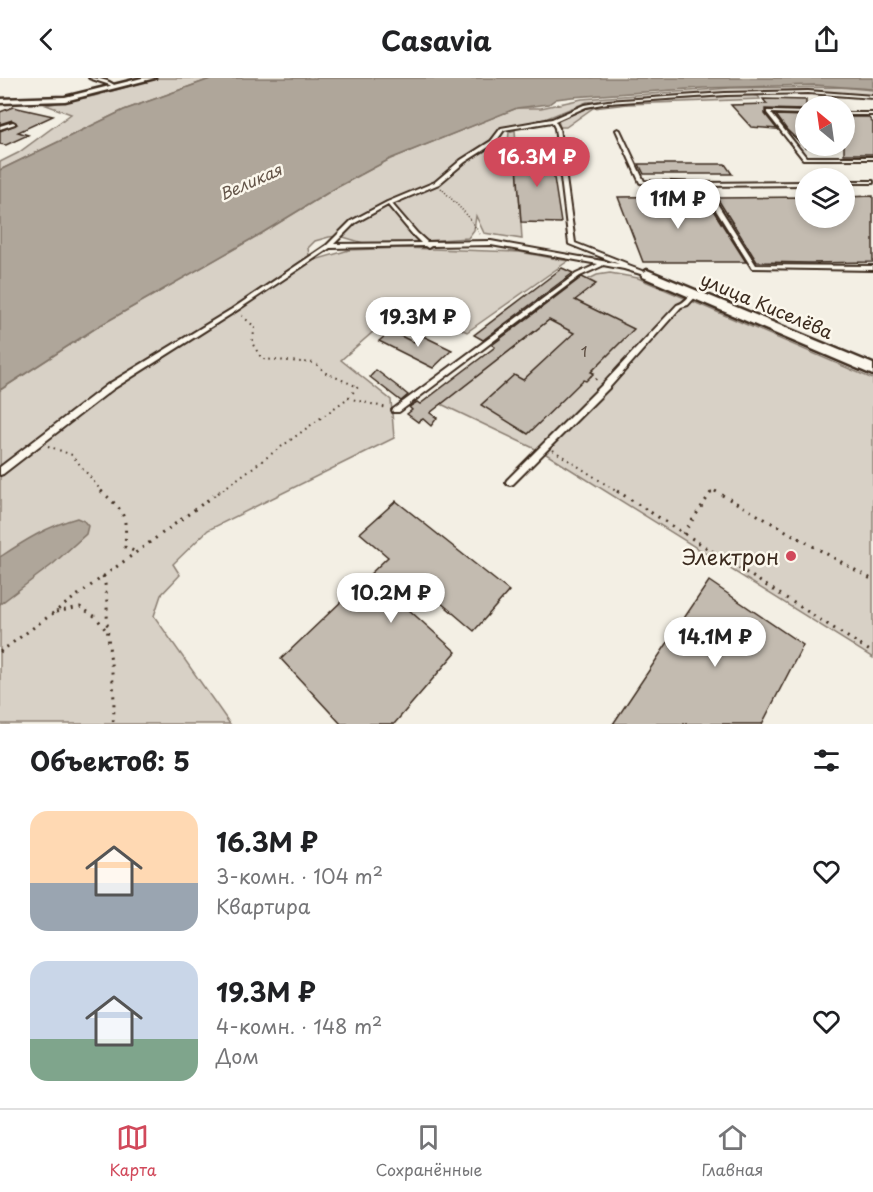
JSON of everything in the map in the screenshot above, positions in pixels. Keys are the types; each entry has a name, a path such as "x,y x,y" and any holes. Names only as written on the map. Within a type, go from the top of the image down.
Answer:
{"street":[{"path":"0,101 64,99 151,78"},
{"name":"улица Киселёва","path":"647,274 873,370"}],"lane":[{"path":"91,78 114,87"},
{"path":"0,472 111,387 234,310 329,246 353,222 389,202 438,183 463,161 493,142 503,129 553,120 585,106 608,102 787,92 873,97"},
{"path":"795,113 768,112 795,146"},
{"path":"855,114 873,114"},
{"path":"553,120 557,128 572,243 647,274"},
{"path":"0,128 13,123"},
{"path":"618,130 642,182 703,185 795,183"},
{"path":"803,156 805,158 873,158"},
{"path":"855,182 873,182"},
{"path":"703,185 754,267 873,268"},
{"path":"389,202 428,246"},
{"path":"329,246 428,246 492,243 607,264 647,274"},
{"path":"396,410 578,274 592,267 607,264"},
{"path":"510,482 679,306 686,304 695,294"}],"path":[{"path":"438,183 467,215 480,235 492,243"},
{"path":"0,652 348,398 358,387 326,373 315,363 262,359 252,343 255,327 234,310"},
{"path":"348,398 396,410"},
{"path":"37,442 72,455 102,492 120,507 126,528 125,547 136,552"},
{"path":"546,446 873,653"},
{"path":"683,534 713,489 873,580"},
{"path":"103,576 110,596 108,633 116,697 113,724"},
{"path":"55,612 80,607 96,616 108,633"}],"shaded area":[{"path":"158,78 213,78 124,110 0,170 0,162 18,153 71,114 46,105 94,96"},
{"path":"839,87 873,90 873,96 806,90 587,102 545,119 502,128 491,142 488,142 508,143 509,132 515,130 522,239 484,233 476,216 474,230 468,238 370,245 340,236 315,241 308,248 309,255 315,260 349,250 404,248 520,252 568,261 467,332 440,319 389,318 341,360 391,400 394,438 208,530 173,564 180,575 161,595 154,616 230,724 0,724 0,390 99,326 334,189 390,159 517,108 541,108 582,99 730,88"},
{"path":"758,96 760,99 628,104 593,108 566,127 560,127 558,121 591,106"},
{"name":"Электрон","path":"610,273 638,278 873,379 873,658 546,454 441,404 595,284 587,280 597,275"}],"water":[{"name":"Великая","path":"213,78 873,78 873,89 815,85 703,88 572,97 556,99 549,104 517,108 390,159 334,189 99,326 0,390 0,170 124,110"},
{"path":"77,518 88,526 86,534 53,564 0,604 0,557 46,530"}],"building":[{"path":"763,99 795,100 795,110 765,109 765,114 777,129 751,127 731,105 767,104"},
{"path":"13,107 53,116 18,132 28,135 6,145 0,144 0,131 17,124 12,120 0,124 0,112"},
{"path":"776,115 795,116 795,138"},
{"path":"855,117 868,117 873,123 873,154 855,154"},
{"path":"516,151 550,152 561,223 521,222"},
{"path":"639,164 725,164 732,174 644,174"},
{"path":"704,196 746,262 643,262 618,197"},
{"path":"873,196 873,262 757,262 717,198 795,197 795,228 855,228 855,197"},
{"path":"562,268 573,273 483,340 474,335"},
{"path":"582,277 596,284 575,300 634,329 591,372 594,373 586,381 583,380 528,434 481,405 514,375 523,380 574,333 549,320 430,413 437,418 431,426 423,419 418,422 407,414 412,410 409,407 417,402 420,404 495,347 492,345"},
{"path":"391,331 413,342 421,335 452,350 433,368 379,341"},
{"path":"376,370 408,395 401,401 370,377"},
{"path":"396,501 509,591 474,631 426,590 408,609 456,652 394,724 341,724 281,659 388,557 360,533"},
{"path":"709,581 803,645 762,724 613,724"}],"place":[{"name":"Электрон","path":"791,556"}]}
